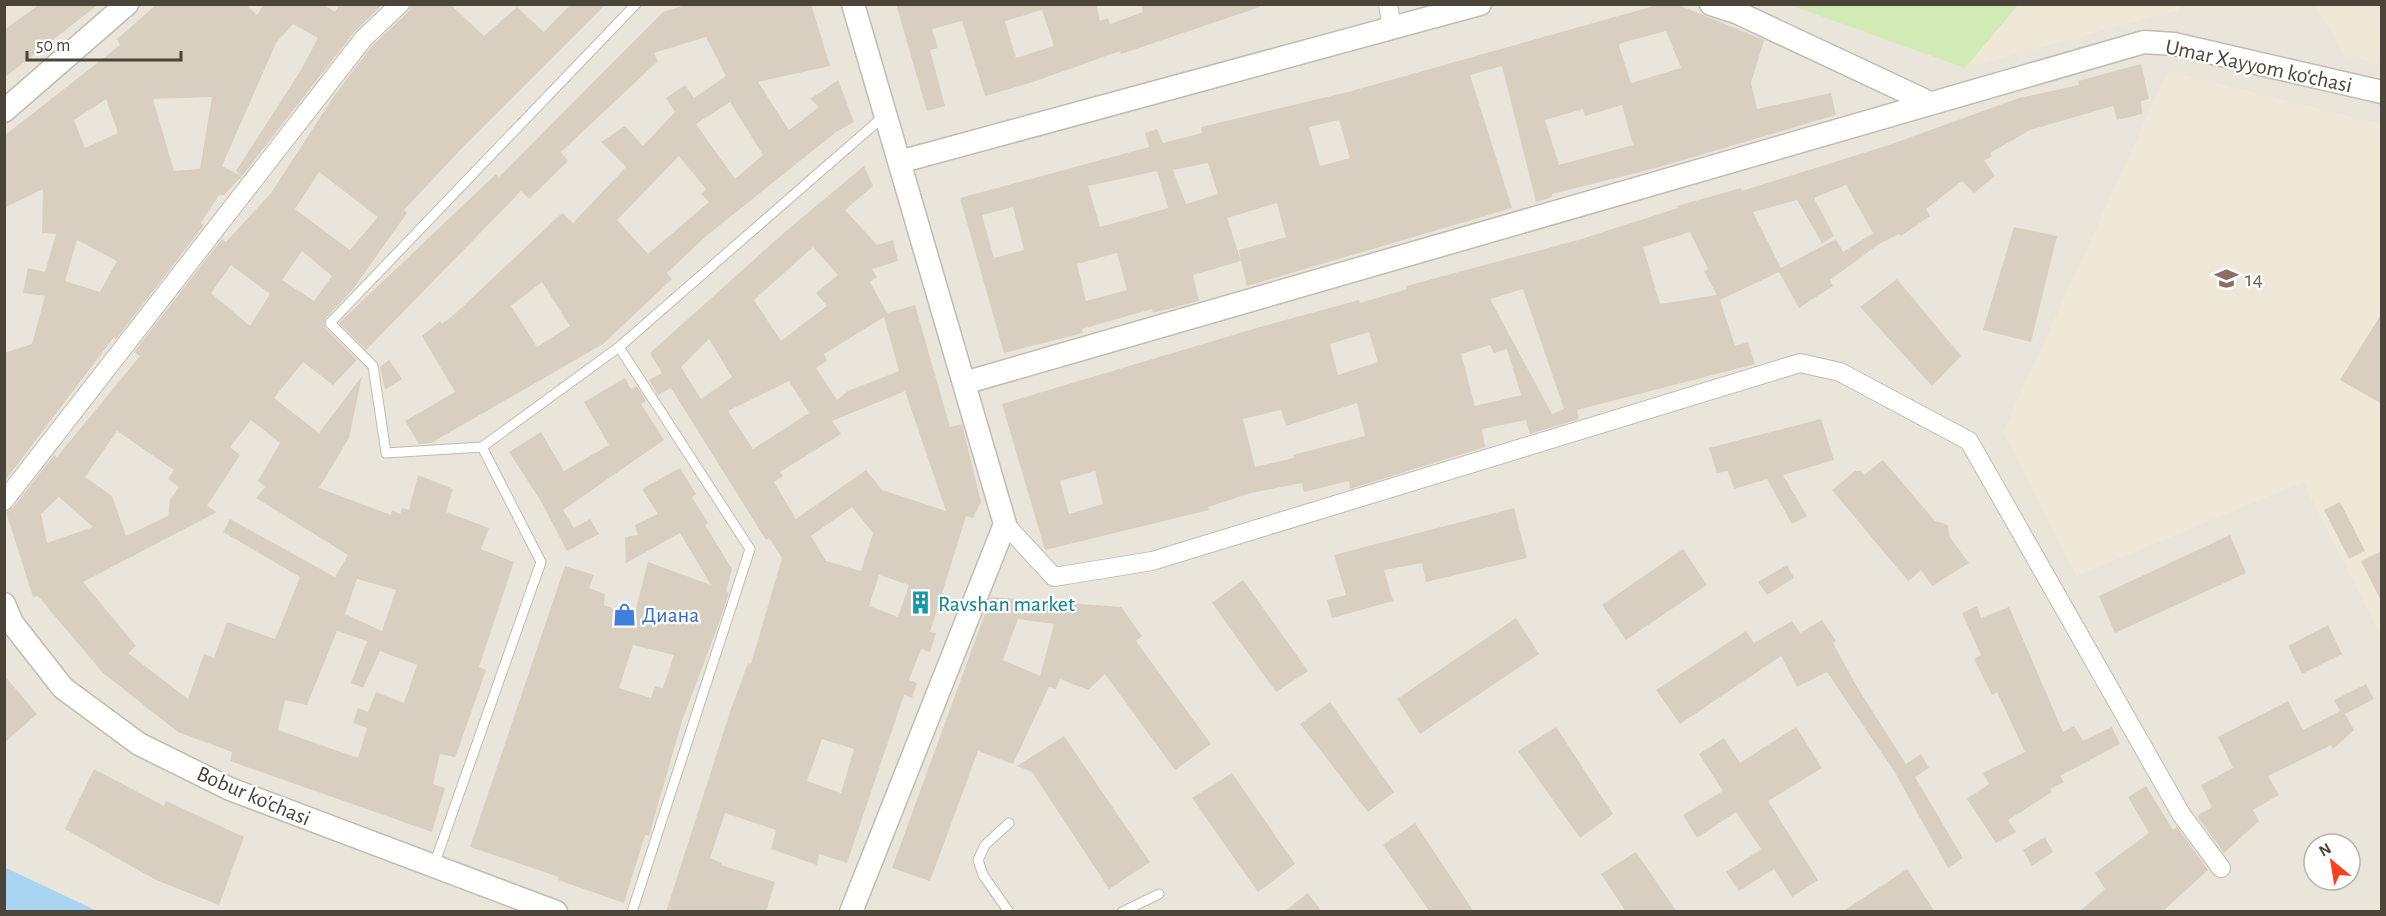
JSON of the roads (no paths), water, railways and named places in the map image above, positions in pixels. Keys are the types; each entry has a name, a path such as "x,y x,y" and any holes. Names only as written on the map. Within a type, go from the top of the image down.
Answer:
{"street":[{"path":"4,501 364,38 400,4"},
{"path":"853,4 1005,524 1054,577 1152,561 1800,363 1840,372 1969,441 2181,814 2221,868"},
{"path":"1388,4 1392,28"},
{"path":"899,162 1480,4"},
{"path":"1711,4 1736,12 1928,102"},
{"path":"4,111 121,7"},
{"name":"Umar Xayyom ko‘chasi","path":"964,383 1928,102 2144,42 2174,44 2382,93"},
{"path":"851,912 1005,524"},
{"name":"Bobur ko'chasi","path":"4,604 12,623 63,688 139,744 230,789 556,912"}],"lane":[{"path":"636,4 330,323 374,366 386,453 482,447 619,347 885,116"},
{"path":"619,347 750,549 632,912"},
{"path":"434,866 541,561 482,447"},
{"path":"1009,823 985,844 978,860 983,875 1009,912"},
{"path":"1122,912 1159,894"}],"water":[{"path":"4,867 97,911 5,911"}],"place":[{"name":"14","path":"2227,278"},
{"name":"Ravshan market","path":"920,603"},
{"name":"Диана","path":"624,614"}]}
